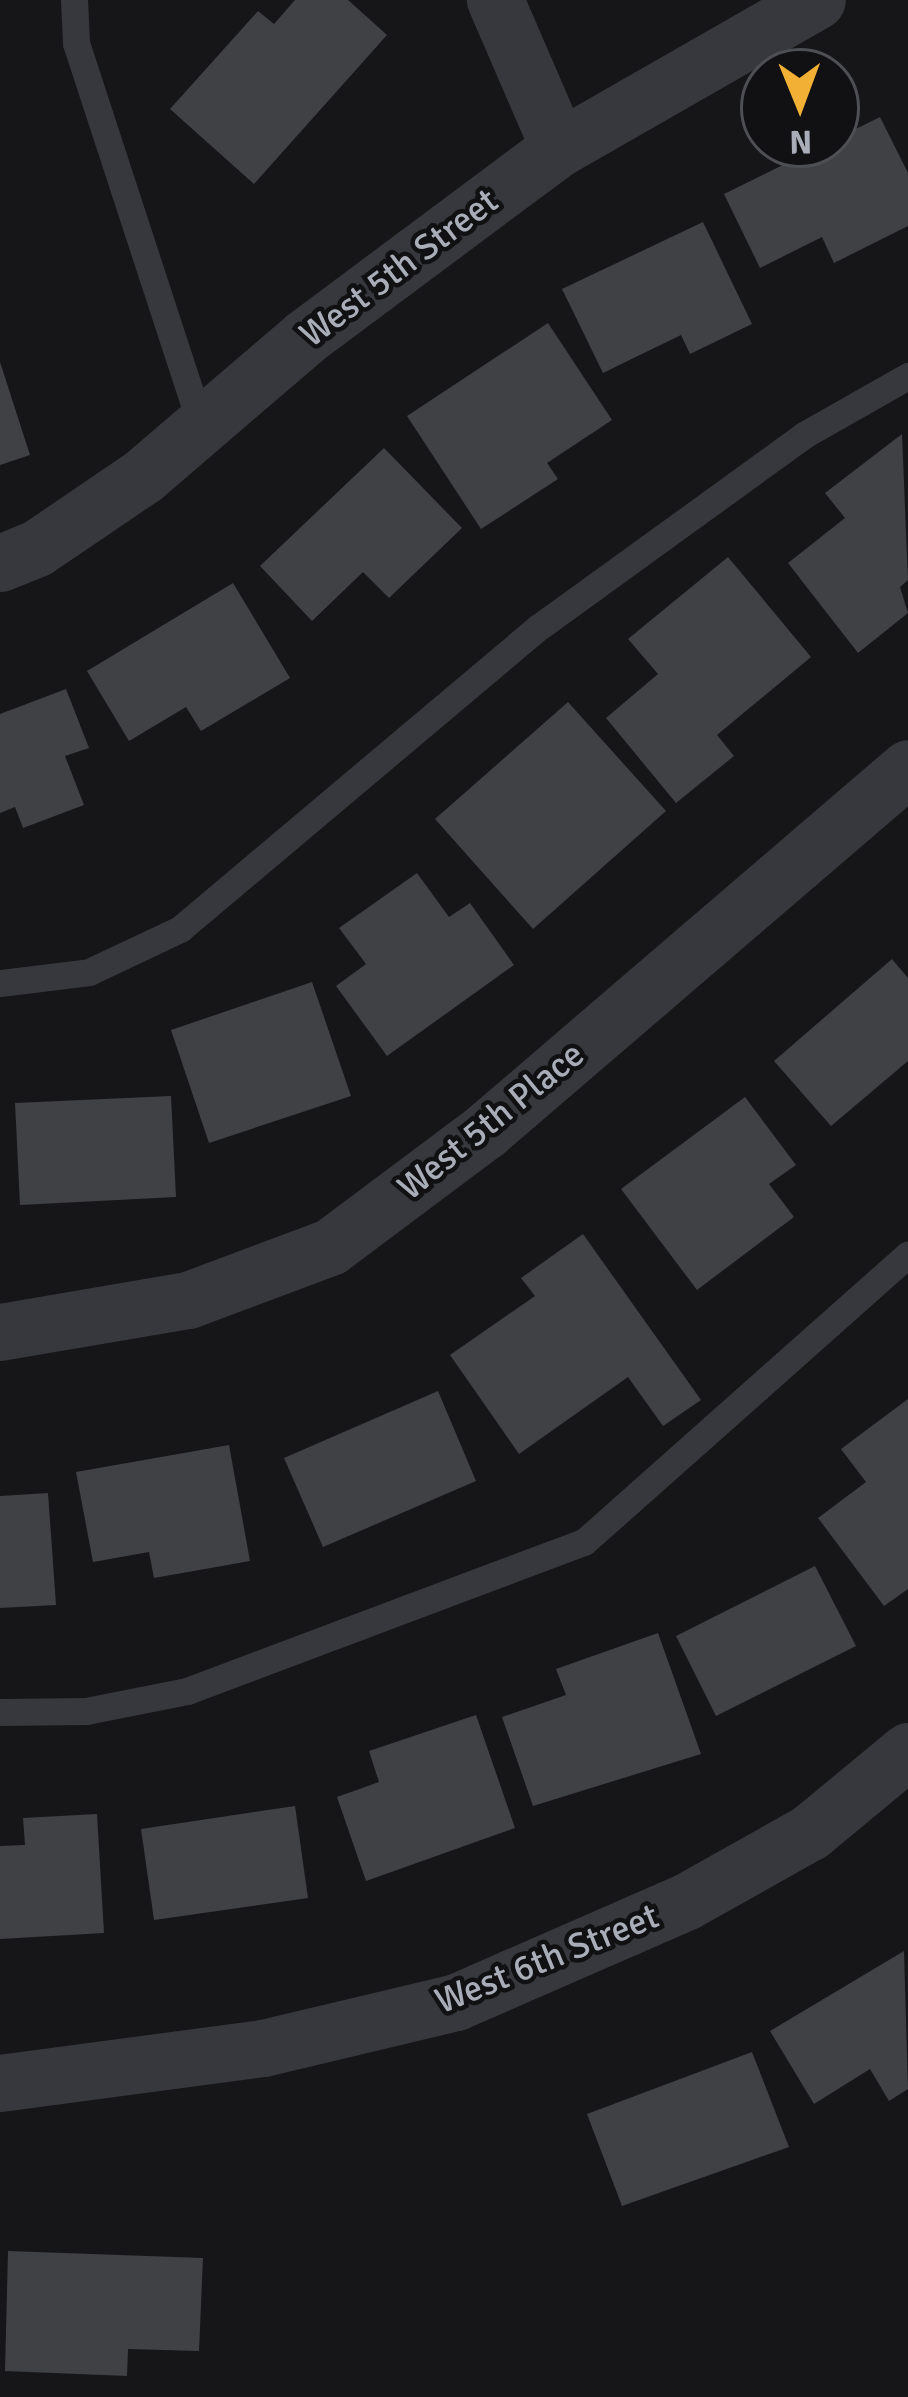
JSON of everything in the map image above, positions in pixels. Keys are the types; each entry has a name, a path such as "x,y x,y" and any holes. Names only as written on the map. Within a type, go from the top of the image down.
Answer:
{"street":[{"path":"495,0 559,148"},
{"name":"West 5th Street","path":"0,563 37,548 201,426 305,337 559,148 817,0"},
{"name":"West 5th Place","path":"0,1331 188,1300 330,1247 485,1131 908,768"},
{"name":"West 6th Street","path":"0,2083 263,2048 455,2002 728,1878 810,1832 908,1750"}],"lane":[{"path":"74,0 82,65 201,426"},
{"path":"0,983 89,972 180,929 539,627 804,435 908,376"},
{"path":"0,1712 86,1711 187,1691 584,1542 908,1254"}],"building":[{"path":"295,0 348,0 387,35 254,184 170,109 258,11 274,24"},
{"path":"880,117 908,173 908,226 834,263 822,237 760,268 724,194 777,168 860,168 860,127"},
{"path":"703,222 752,324 690,354 681,335 603,373 562,289"},
{"path":"548,323 612,420 547,463 558,479 481,529 407,416"},
{"path":"0,362 30,455 0,465"},
{"path":"902,434 908,580 900,587 908,613 858,653 788,563 845,518 825,493"},
{"path":"384,448 462,528 389,598 363,572 312,621 260,566"},
{"path":"728,557 811,657 717,735 734,756 676,803 606,718 658,674 628,639"},
{"path":"233,583 290,678 201,731 186,707 129,741 87,671"},
{"path":"66,689 89,748 65,756 84,805 23,828 15,807 0,813 0,714"},
{"path":"568,702 666,811 533,929 435,819"},
{"path":"417,873 449,917 470,903 514,965 387,1056 336,986 366,964 339,928"},
{"path":"892,959 908,978 908,1061 831,1126 774,1061"},
{"path":"312,982 351,1096 209,1143 171,1030"},
{"path":"171,1096 176,1197 20,1205 15,1103"},
{"path":"745,1097 796,1165 769,1184 794,1217 697,1290 621,1189"},
{"path":"583,1234 701,1400 663,1426 628,1377 519,1454 450,1355 535,1296 521,1278"},
{"path":"438,1391 476,1481 323,1547 284,1458"},
{"path":"908,1399 908,1589 884,1606 818,1518 866,1482 841,1449"},
{"path":"229,1445 250,1561 154,1578 149,1552 93,1562 76,1472"},
{"path":"48,1493 56,1605 0,1608 0,1496"},
{"path":"815,1566 856,1646 716,1716 676,1636"},
{"path":"658,1633 701,1754 533,1806 502,1717 566,1695 556,1669"},
{"path":"476,1715 515,1828 366,1881 337,1797 379,1782 369,1751"},
{"path":"295,1806 308,1898 154,1920 141,1829"},
{"path":"97,1814 104,1933 0,1939 0,1846 25,1845 23,1818"},
{"path":"904,1951 908,2089 889,2101 870,2069 814,2104 770,2031"},
{"path":"752,2052 789,2147 622,2206 587,2114"},
{"path":"8,2251 203,2258 199,2351 128,2349 127,2376 5,2371"}]}
